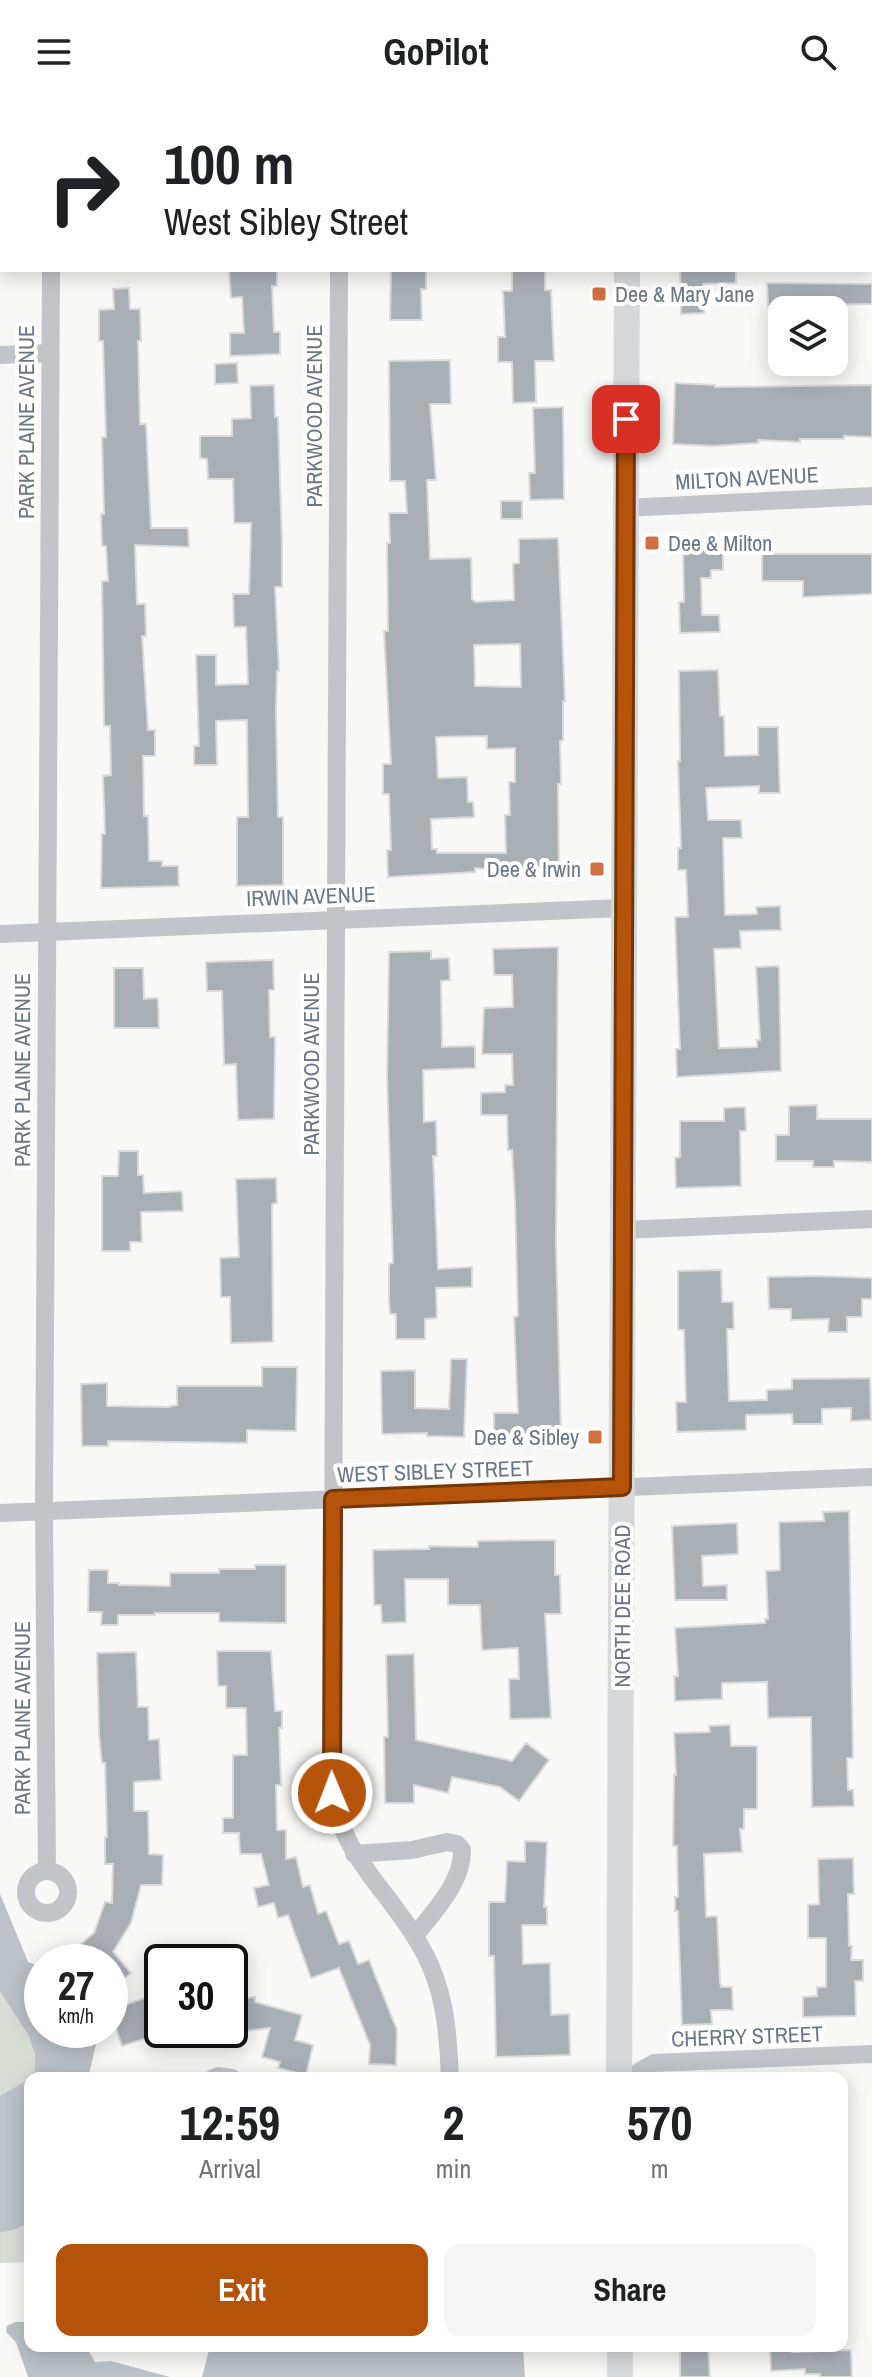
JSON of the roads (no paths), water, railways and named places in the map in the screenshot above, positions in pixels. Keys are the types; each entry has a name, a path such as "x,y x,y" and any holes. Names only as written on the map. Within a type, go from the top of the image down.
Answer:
{"main road":[{"name":"NORTH DEE ROAD","path":"619,2072 627,272"},
{"path":"620,2352 620,2377"}],"street":[{"name":"PARK PLAINE AVENUE","path":"47,1870 44,1511 51,272"},
{"name":"PARKWOOD AVENUE","path":"339,272 332,1793 336,1812 354,1854 415,1936 431,1964 441,1991 448,2026 450,2072"},
{"path":"0,355 50,353"},
{"name":"MILTON AVENUE","path":"625,508 872,496"},
{"name":"IRWIN AVENUE","path":"0,934 623,908"},
{"path":"624,1230 872,1219"},
{"name":"WEST SIBLEY STREET","path":"0,1513 872,1477"},
{"path":"354,1854 412,1850 447,1842 457,1844 462,1850 463,1866 444,1898 415,1936"},
{"name":"CHERRY STREET","path":"638,2072 654,2063 872,2054"}],"place":[{"name":"Dee & Mary Jane","path":"599,294"},
{"name":"Dee & Milton","path":"652,543"},
{"name":"Dee & Irwin","path":"597,869"},
{"name":"Dee & Sibley","path":"595,1437"}]}
